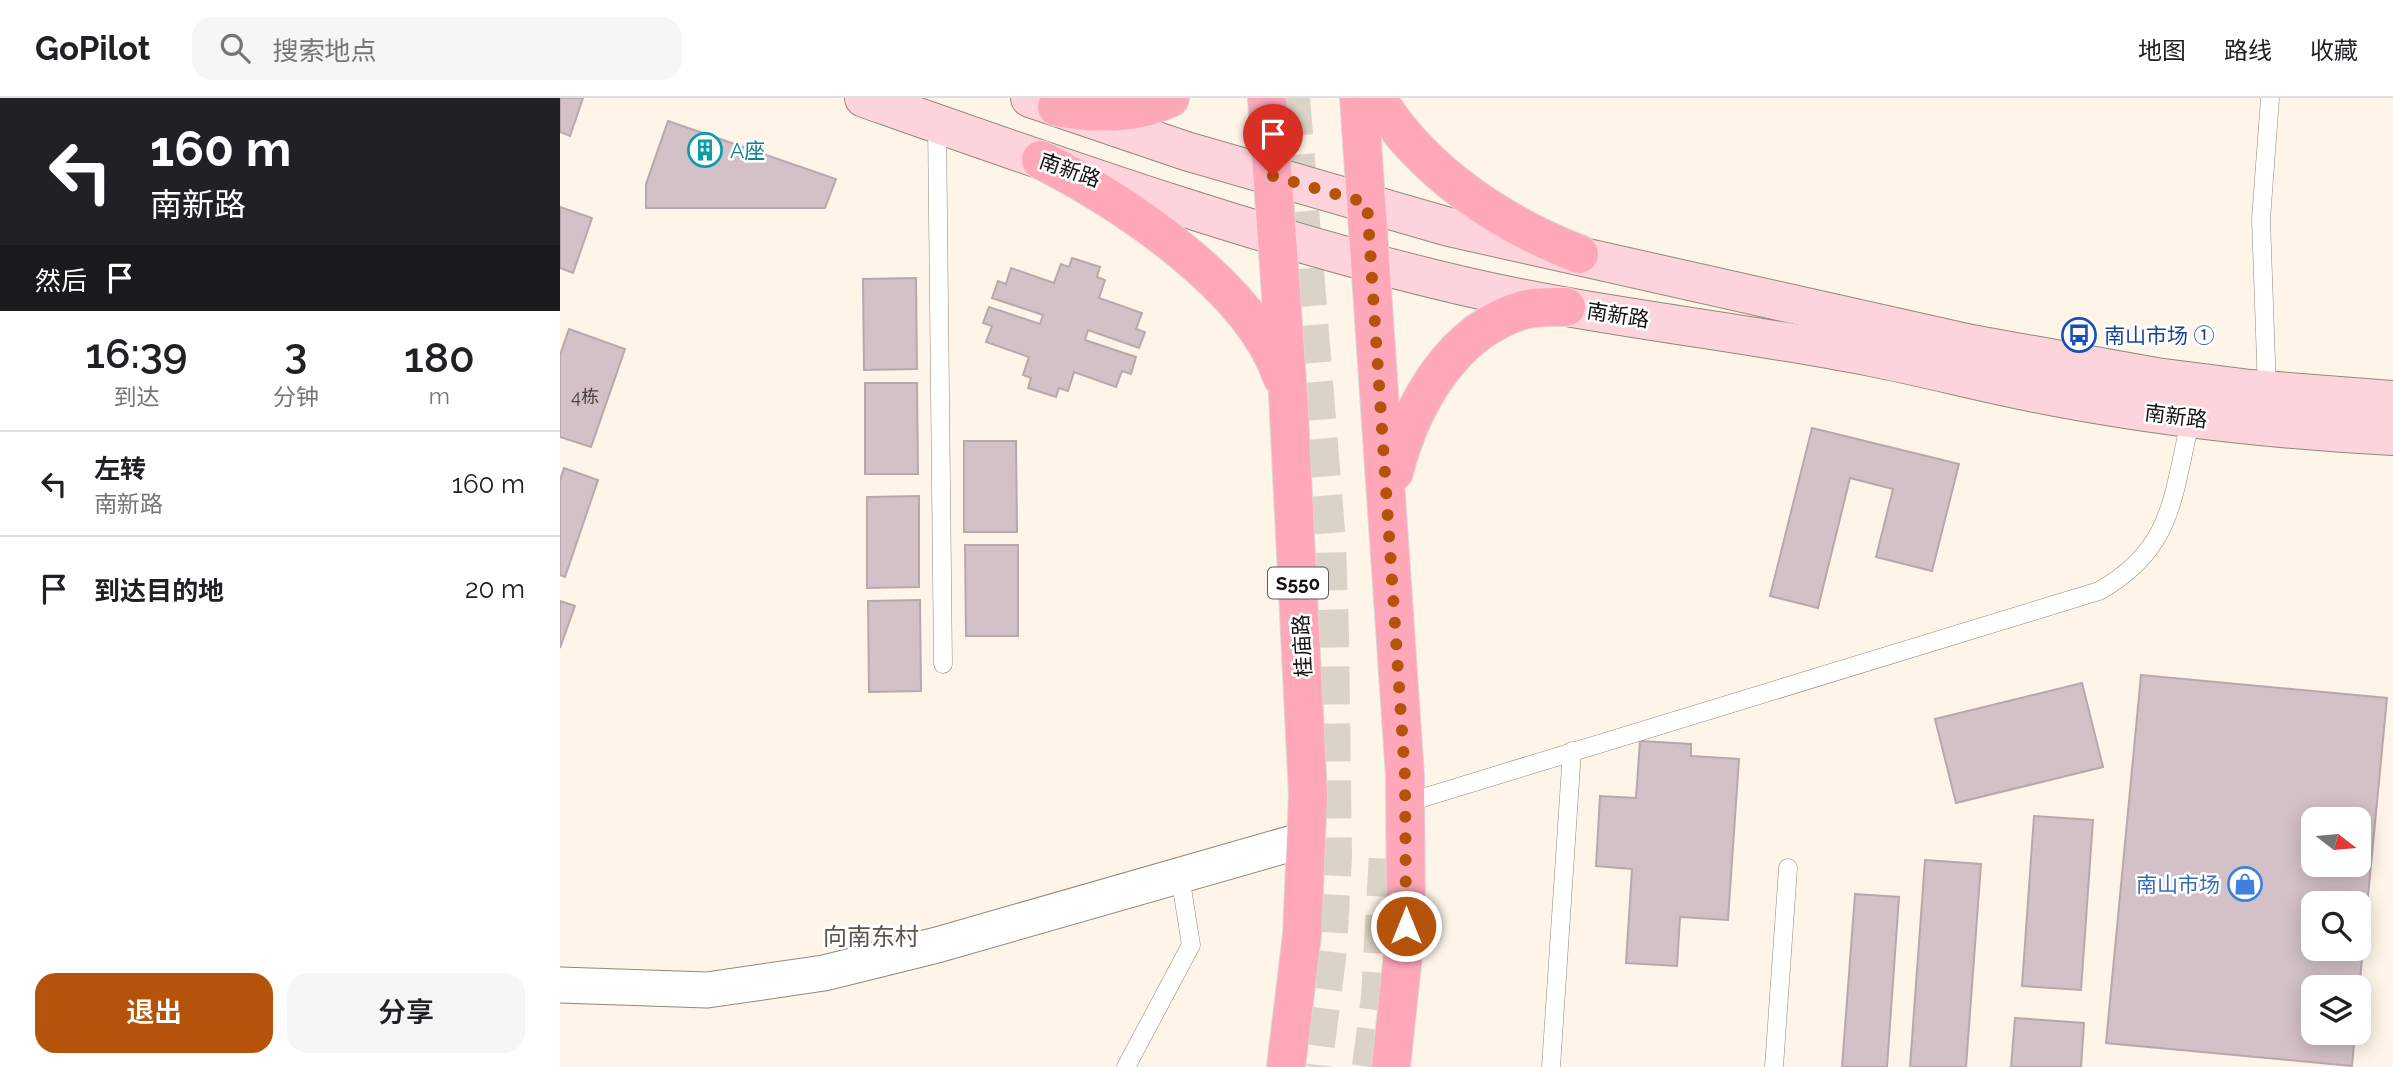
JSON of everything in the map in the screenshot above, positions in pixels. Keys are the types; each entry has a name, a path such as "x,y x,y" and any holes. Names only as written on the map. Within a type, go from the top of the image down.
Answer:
{"main road":[{"name":"南新路","path":"864,98 1189,211 1459,285 1566,307 1871,357 2057,398 2191,418 2393,436"},
{"path":"1044,103 1080,111 1120,112 1158,104 1170,98"},
{"name":"桂庙路","path":"1267,98 1288,394 1305,700 1307,839 1302,934 1286,1067"},
{"path":"1359,98 1406,803 1406,926 1391,1067"},
{"path":"1377,98 1406,138 1449,178 1507,219 1579,254"},
{"name":"南新路","path":"1044,103 1186,151 1449,227 2011,351 2156,377 2267,390 2393,400"},
{"path":"1041,160 1105,195 1162,235 1192,261 1252,324 1274,359 1288,394"},
{"path":"1388,509 1392,478 1404,438 1424,397 1443,368 1465,344 1502,319 1524,310 1566,307"}],"street":[{"path":"560,985 708,990 824,974 881,961 1307,839"}],"lane":[{"path":"2267,390 2261,219 2270,98"},
{"path":"937,124 943,664"},
{"path":"1406,803 2099,591 2136,566 2163,530 2191,418"},
{"path":"1551,1067 1572,751"},
{"path":"1774,1067 1788,868"},
{"path":"1125,1067 1191,945 1180,876"}],"building":[{"path":"560,98 583,98 570,136 560,132"},
{"name":"A座","path":"668,121 836,179 825,208 646,208 646,184"},
{"path":"560,207 592,218 573,273 560,268"},
{"path":"1072,258 1100,267 1097,277 1105,280 1099,298 1142,313 1136,329 1145,332 1139,348 1088,330 1085,340 1136,357 1131,374 1122,371 1116,387 1074,372 1068,391 1059,388 1056,397 1028,388 1031,378 1023,375 1029,357 986,342 992,326 983,323 989,307 1040,324 1043,315 992,298 998,281 1006,284 1011,268 1054,283 1061,264 1069,267"},
{"path":"916,278 917,369 864,370 863,279"},
{"path":"569,329 625,349 591,447 560,437 560,355"},
{"path":"865,383 917,383 918,474 865,474"},
{"path":"1812,428 1959,464 1932,571 1876,557 1893,489 1850,478 1818,608 1770,596"},
{"path":"964,441 1016,441 1017,532 964,532"},
{"path":"564,468 598,480 565,577 560,575 560,480"},
{"path":"919,496 919,587 867,588 867,497"},
{"path":"965,545 1018,545 1018,636 966,636"},
{"path":"920,600 921,691 869,692 868,601"},
{"path":"560,601 575,606 560,648"},
{"name":"南山市场","path":"2141,675 2387,698 2371,865 2371,807 2301,807 2301,877 2370,877 2368,891 2301,891 2301,961 2362,961 2360,975 2301,975 2301,1045 2354,1045 2352,1066 2106,1043"},
{"path":"2082,683 2103,767 1956,803 1935,719"},
{"path":"1640,741 1691,744 1691,756 1739,759 1728,920 1680,917 1677,966 1626,963 1632,869 1596,866 1600,796 1636,798"},
{"path":"2034,816 2093,820 2081,990 2022,986"},
{"path":"1925,860 1981,864 1966,1067 1910,1067"},
{"path":"1855,894 1899,897 1887,1067 1842,1067"},
{"path":"2015,1018 2084,1023 2081,1067 2011,1067"}],"tunnel":[{"path":"1291,98 1327,543 1330,634 1333,857 1328,950 1313,1067"},
{"path":"1371,1067 1380,997 1388,853"}],"place":[{"name":"A座","path":"705,150"},
{"name":"南山市场 ①","path":"2079,335"},
{"name":"南山市场","path":"2245,884"}],"district":[{"name":"向南东村","path":"871,936"}],"route":[{"path":"1273,176 1367,203 1405,776 1406,926"}]}
